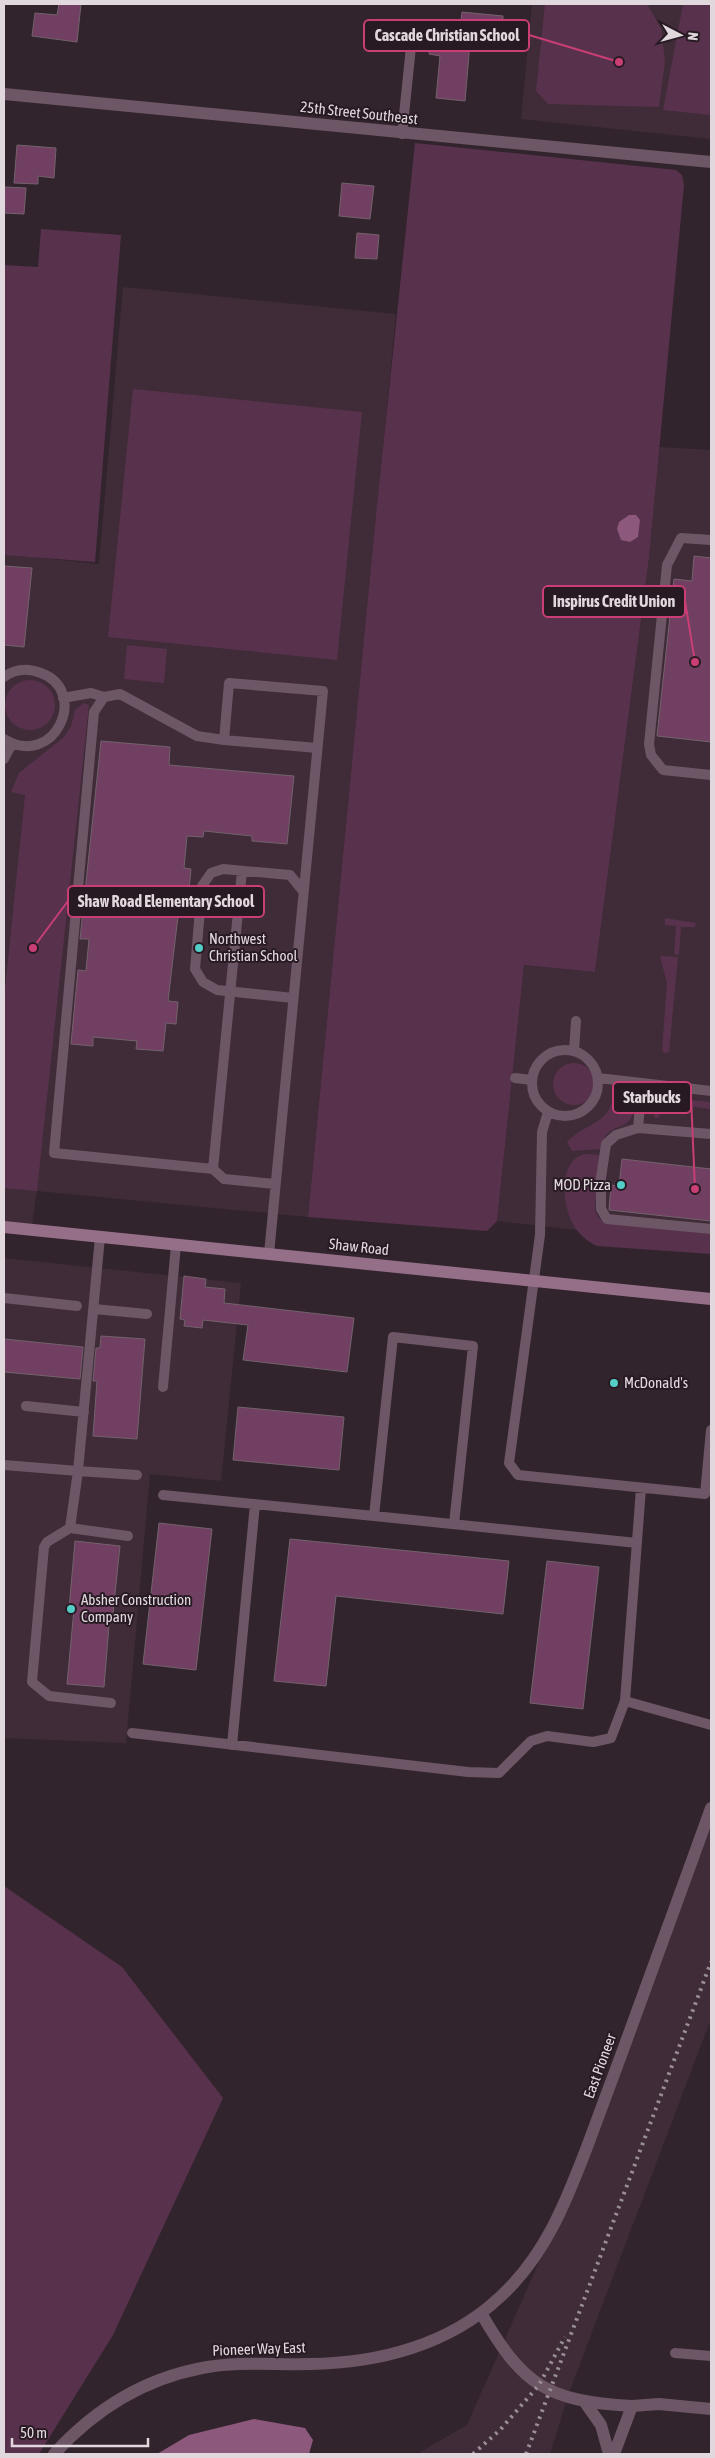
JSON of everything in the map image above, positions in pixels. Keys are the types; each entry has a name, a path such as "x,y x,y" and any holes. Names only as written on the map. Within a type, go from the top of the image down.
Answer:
{"main road":[{"name":"Shaw Road","path":"4,1227 711,1299"}],"street":[{"name":"25th Street Southeast","path":"4,94 402,134 711,162"},
{"name":"East Pioneer","path":"481,2313 500,2297 531,2262 562,2209 574,2183 711,1808"},
{"path":"481,2313 497,2341 523,2372 539,2385 565,2397 632,2406 659,2404 711,2409"},
{"name":"Pioneer Way East","path":"54,2454 76,2430 109,2406 132,2392 177,2374 204,2367 232,2364 310,2364 371,2360 424,2345 481,2313"},
{"path":"584,2401 601,2425 609,2454"},
{"path":"614,2454 632,2406"}],"lane":[{"path":"402,134 412,37"},
{"path":"711,540 681,538 667,565 649,744 651,755 663,770 711,775"},
{"path":"4,677 22,670 34,670 45,674 54,682 63,698 64,716 59,728 50,738 38,744 25,747 8,742 4,759"},
{"path":"224,740 229,683 322,691 269,1254"},
{"path":"63,698 91,693 104,697 120,694 197,736 317,748"},
{"path":"104,697 94,712 54,1153 213,1168 224,1180 275,1184"},
{"path":"293,998 217,990 203,982 195,969 202,886 211,873 224,869 290,875 303,891"},
{"path":"213,1168 242,871"},
{"path":"574,1051 576,1021"},
{"path":"556,1050 574,1051 588,1058 595,1067 598,1078 594,1099 588,1108 569,1116 548,1112 534,1096 532,1080 537,1064 545,1056 556,1050"},
{"path":"515,1078 532,1080"},
{"path":"598,1078 711,1090"},
{"path":"638,1128 642,1083"},
{"path":"548,1112 542,1132 540,1235 510,1463 518,1475 705,1494 711,1430"},
{"path":"711,1134 638,1128 616,1135 606,1144 601,1178 600,1209 608,1218 711,1229"},
{"path":"70,1528 78,1471 100,1237"},
{"path":"163,1387 176,1245"},
{"path":"4,1298 77,1306"},
{"path":"94,1309 147,1314"},
{"path":"374,1516 393,1337 473,1346 454,1524"},
{"path":"26,1406 84,1412"},
{"path":"4,1465 137,1475"},
{"path":"132,1733 468,1772 499,1773 531,1741 547,1736 594,1742 611,1738 625,1701 641,1488"},
{"path":"164,1494 637,1543"},
{"path":"232,1745 255,1504"},
{"path":"111,1703 48,1696 32,1682 44,1547 47,1542 70,1528 128,1536"},
{"path":"625,1701 711,1725"},
{"path":"675,2353 711,2356"}],"shaded area":[{"path":"532,4 711,4 711,139 521,119"},
{"path":"545,4 647,4 661,28 665,61 659,107 548,104 536,91"},
{"path":"683,4 711,4 711,115 663,110"},
{"path":"415,143 676,170 682,175 684,185 649,558 595,972 524,965 497,1221 487,1231 308,1217 377,505"},
{"path":"41,229 121,235 95,562 4,555 4,265 38,267"},
{"name":"Northwest Christian School","path":"123,287 396,314 308,1217 37,1191 31,1230 4,1227 4,554 99,564"},
{"path":"133,389 362,412 337,660 108,637"},
{"path":"659,447 711,450 711,1245 497,1221 524,965 595,972 649,558"},
{"path":"629,515 636,515 640,520 638,537 630,542 621,540 617,529 619,522"},
{"path":"127,645 167,649 164,683 124,679"},
{"path":"30,680 48,687 55,705 48,723 30,730 12,723 5,705 12,687"},
{"path":"84,703 89,705 37,1191 4,1188 4,999 25,795 11,792 19,773 64,737 71,726 75,710"},
{"path":"665,918 696,923 695,927 681,927 679,955 674,954 676,926 665,925"},
{"path":"660,957 678,957 669,1052 664,1053 662,1050 667,983"},
{"path":"578,1063 586,1066 592,1072 595,1084 592,1096 586,1102 570,1105 562,1102 556,1096 553,1080 556,1072 562,1066"},
{"path":"626,1094 632,1096 634,1101 633,1112 628,1121 608,1133 604,1138 601,1149 572,1151 567,1142 603,1117 616,1098"},
{"path":"658,1097 711,1102 711,1109 661,1103 659,1117 656,1118 654,1116 655,1101"},
{"path":"585,1154 599,1155 595,1210 600,1218 608,1223 711,1234 711,1254 597,1246 586,1239 576,1230 572,1222 565,1194 567,1173 571,1164"},
{"name":"Absher Construction Company","path":"4,1258 241,1283 221,1481 150,1474 126,1743 4,1738"},
{"path":"711,1809 711,2019 570,2390 550,2454 417,2454 467,2425 574,2183"},
{"path":"4,1886 122,1967 223,2098 113,2335 39,2454 4,2454"},
{"path":"254,2419 305,2428 313,2440 309,2454 157,2454 189,2435"}],"building":[{"path":"59,4 81,4 77,42 32,36 35,13 57,15"},
{"path":"462,12 503,16 502,37 473,35 473,38 459,37"},
{"path":"431,37 470,43 465,101 436,98 440,56 429,54"},
{"path":"17,145 56,148 54,178 38,176 38,184 14,183"},
{"path":"342,183 374,186 370,219 339,216"},
{"path":"4,187 26,188 24,214 4,213"},
{"path":"357,233 379,235 377,259 355,258"},
{"path":"694,556 711,558 711,742 657,736 674,579 692,581"},
{"path":"4,566 32,568 24,647 4,645"},
{"path":"101,741 170,747 169,765 294,776 287,844 252,841 252,836 204,831 203,837 187,836 184,868 191,869 188,899 180,899 168,1001 178,1002 176,1024 166,1023 163,1051 136,1049 137,1041 93,1037 93,1046 71,1044 78,970 86,971 89,939 80,939"},
{"path":"622,1159 711,1169 711,1221 609,1210 611,1185 619,1186"},
{"path":"184,1276 206,1279 205,1287 225,1289 224,1303 354,1318 347,1372 243,1360 248,1325 203,1320 202,1328 184,1326 185,1320 180,1319"},
{"path":"101,1336 145,1339 137,1439 93,1436 97,1381 93,1381 96,1348 100,1348"},
{"path":"4,1339 83,1347 80,1379 4,1372"},
{"path":"238,1407 344,1417 339,1470 233,1460"},
{"path":"159,1523 212,1529 196,1670 143,1664"},
{"path":"290,1539 509,1561 503,1614 336,1596 326,1686 274,1681"},
{"path":"75,1541 120,1546 113,1613 110,1613 104,1687 67,1684 74,1609 69,1609"},
{"path":"547,1561 599,1567 583,1709 530,1703"}],"railway":[{"path":"526,2454 711,1962"},
{"path":"473,2454 500,2430 539,2385 565,2337"}],"place":[{"name":"Cascade Christian School","path":"619,62"},
{"name":"Inspirus Credit Union","path":"695,662"},
{"name":"Shaw Road Elementary School","path":"33,948"},
{"name":"Northwest Christian School","path":"199,948"},
{"name":"MOD Pizza","path":"621,1185"},
{"name":"Starbucks","path":"695,1189"},
{"name":"McDonald's","path":"614,1383"},
{"name":"Absher Construction Company","path":"71,1609"}]}
